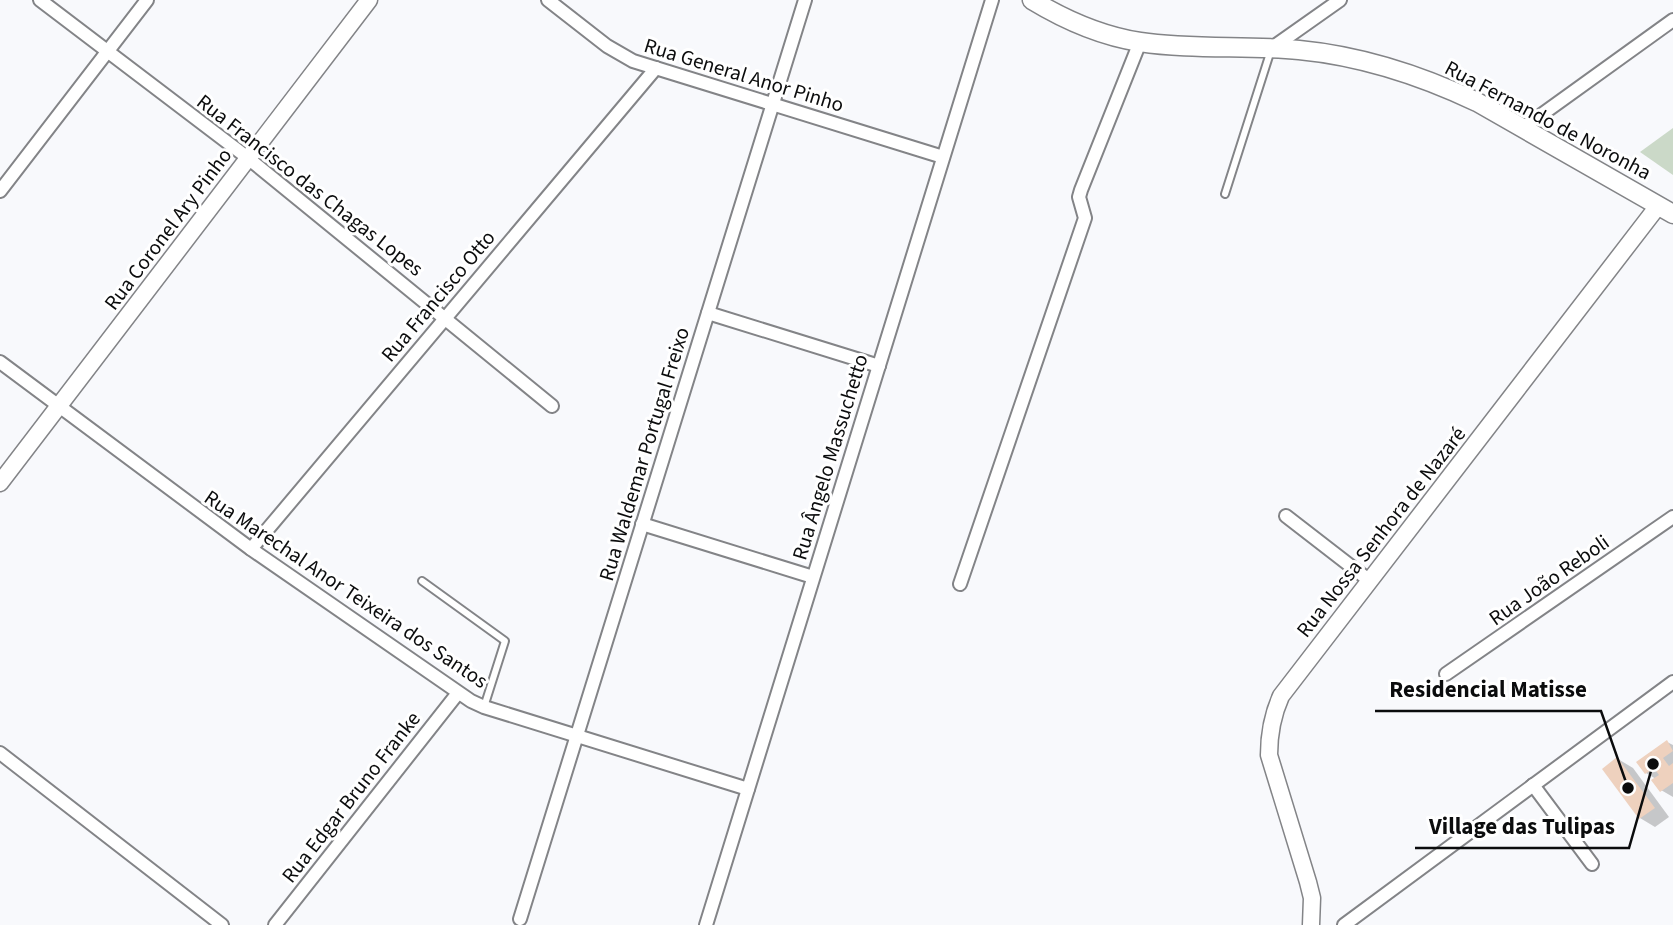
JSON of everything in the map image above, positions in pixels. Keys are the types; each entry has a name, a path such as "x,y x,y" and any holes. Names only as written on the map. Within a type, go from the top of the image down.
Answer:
{"main road":[{"name":"Rua Fernando de Noronha","path":"1032,0 1084,27 1140,42 1326,53 1385,66 1450,90 1523,128 1665,210"}],"street":[{"name":"Rua Francisco das Chagas Lopes","path":"40,0 248,158 552,406"},
{"path":"0,191 147,0"},
{"name":"Rua Coronel Ary Pinho","path":"0,482 369,0"},
{"name":"Rua General Anor Pinho","path":"548,0 621,55 943,157"},
{"name":"Rua Waldemar Portugal Freixo","path":"520,919 805,0"},
{"name":"Rua Ângelo Massuchetto","path":"706,925 992,0"},
{"path":"1272,48 1340,0"},
{"path":"1523,128 1673,20"},
{"path":"960,584 1086,218 1079,197 1081,190 1140,42"},
{"name":"Rua Francisco Otto","path":"251,550 656,68"},
{"name":"Rua Nossa Senhora de Nazaré","path":"1311,925 1312,898 1269,755 1272,715 1281,696 1665,210"},
{"path":"708,313 879,366"},
{"name":"Rua Marechal Anor Teixeira dos Santos","path":"0,362 251,550 457,692 484,707 748,789"},
{"path":"1286,516 1370,581"},
{"name":"Rua João Reboli","path":"1446,674 1673,517"},
{"path":"642,524 813,578"},
{"path":"1344,925 1673,682"},
{"name":"Rua Edgar Bruno Franke","path":"275,925 457,692"},
{"path":"0,753 222,925"},
{"path":"1533,785 1592,864"}],"lane":[{"path":"1225,194 1272,48"},
{"path":"422,581 505,641 484,707"}],"green space":[{"path":"1673,128 1673,175 1640,152"}],"building":[{"path":"1667,740 1673,751 1663,758 1669,766 1673,763 1673,783 1660,792 1651,780 1659,775 1654,768 1645,774 1636,762"},
{"path":"1617,757 1655,808 1639,819 1602,769"}],"place":[{"name":"Village das Tulipas","path":"1653,764"},
{"name":"Residencial Matisse","path":"1628,788"}]}
